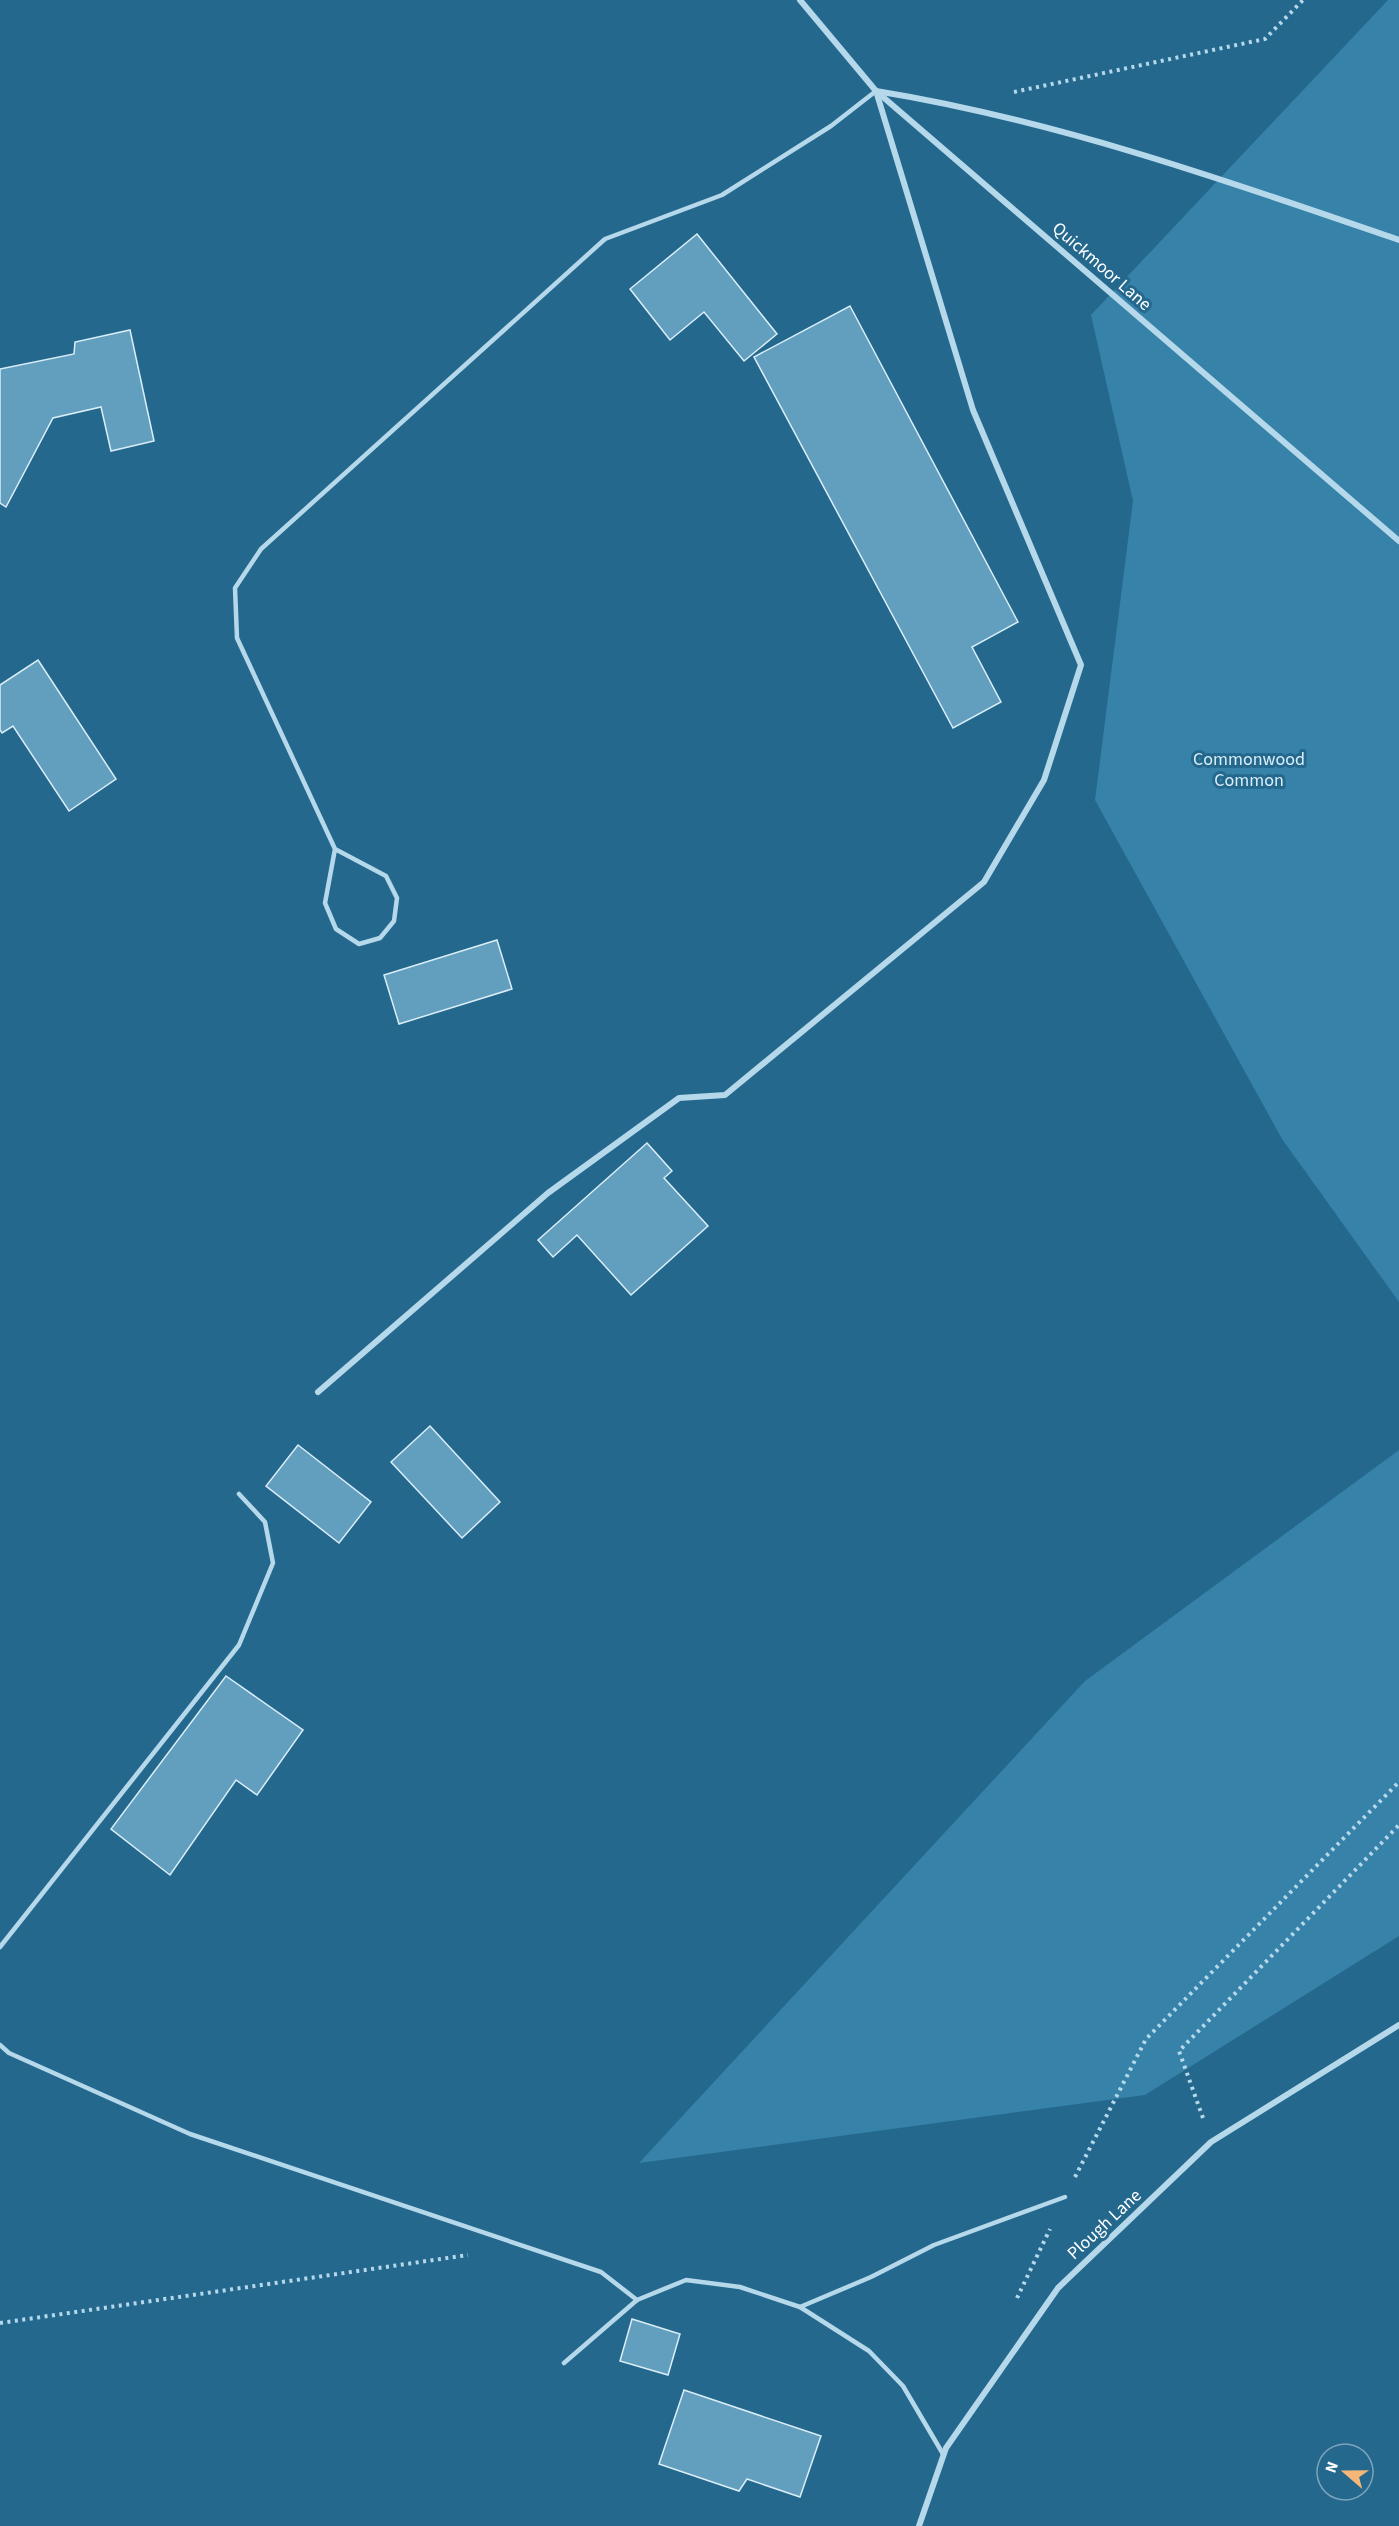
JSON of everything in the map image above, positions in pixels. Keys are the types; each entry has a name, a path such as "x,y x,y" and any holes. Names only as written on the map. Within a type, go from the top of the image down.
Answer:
{"street":[{"name":"Quickmoor Lane","path":"800,0 876,91 1399,541"},
{"path":"318,1392 548,1193 679,1098 725,1095 870,979 984,882 1044,780 1081,665 973,410 876,91 956,104 1207,174 1399,240"},
{"name":"Plough Lane","path":"919,2526 943,2454 1058,2288 1211,2142 1399,2025"}],"lane":[{"path":"335,849 386,876 397,898 394,921 380,938 359,944 336,929 325,903 335,849 237,638 235,588 261,549 605,239 722,195 831,126 876,91"},
{"path":"0,1947 238,1645 273,1563 265,1522 239,1494"},
{"path":"0,2045 9,2053 190,2134 601,2272 637,2300"},
{"path":"800,2307 871,2277 934,2245 1065,2197"},
{"path":"564,2363 637,2300 686,2280 740,2287 800,2307 869,2351 897,2379 943,2454"}],"path":[{"path":"1002,95 1265,39 1303,0"},
{"path":"1015,2301 1146,2039 1399,1782"},
{"path":"1211,2142 1179,2051 1399,1825"},
{"path":"0,2323 478,2254"}],"green space":[{"name":"Commonwood Common","path":"1388,0 1399,0 1399,1302 1282,1139 1095,800 1133,501 1091,315"},
{"path":"1399,1450 1399,1936 1145,2095 639,2163 1085,1681"}],"building":[{"path":"697,234 777,334 744,361 704,312 670,340 630,289"},
{"path":"850,306 1018,622 972,647 1001,702 953,728 754,357"},
{"path":"130,330 154,441 111,451 101,407 53,418 6,507 0,503 0,369 74,354 75,342"},
{"path":"38,660 116,779 69,811 13,726 2,733 0,730 0,685"},
{"path":"497,940 512,989 399,1024 384,975"},
{"path":"647,1143 672,1171 664,1178 708,1226 631,1295 577,1235 553,1257 538,1240"},
{"path":"430,1426 500,1502 462,1538 391,1462"},
{"path":"298,1445 371,1502 339,1543 266,1486"},
{"path":"226,1676 303,1730 257,1795 236,1780 170,1875 111,1829"},
{"path":"632,2319 680,2334 668,2375 620,2361"},
{"path":"684,2390 821,2436 800,2497 747,2479 739,2491 659,2464"}]}
